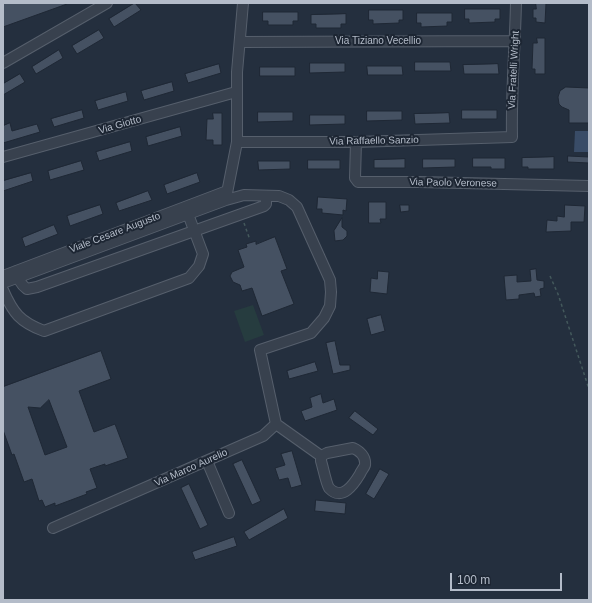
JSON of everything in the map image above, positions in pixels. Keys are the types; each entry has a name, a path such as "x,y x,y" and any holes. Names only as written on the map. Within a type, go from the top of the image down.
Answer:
{"street":[{"path":"3,63 108,3"},
{"path":"243,3 236,92 237,142 226,196 244,195 286,198 297,207 328,273 331,292 328,312 320,324 311,333 260,350 276,424 321,456"},
{"name":"Via Fratelli Wright","path":"512,137 512,94 516,3"},
{"name":"Via Tiziano Vecellio","path":"241,42 515,41"},
{"name":"Via Giotto","path":"3,157 236,92"},
{"name":"Via Raffaello Sanzio","path":"237,142 356,142 512,137"},
{"name":"Via Paolo Veronese","path":"356,142 355,178 358,182 589,186"},
{"name":"Viale Cesare Augusto","path":"3,276 17,274 188,214 226,196"},
{"name":"Viale Cesare Augusto","path":"3,283 17,274 226,196"},
{"path":"17,274 22,286 27,289 37,287 264,206 266,204 266,196"},
{"path":"3,290 11,308 18,315 32,326 44,331 189,278 199,266 203,254 188,214"},
{"name":"Via Marco Aurelio","path":"53,528 263,436 276,424"},
{"path":"353,448 360,452 364,458 365,466 354,484 347,491 343,493 336,492 329,487 321,461 321,456 327,453 353,448"},
{"path":"207,461 229,513"}],"path":[{"path":"241,215 250,240"},
{"path":"550,276 558,294 589,389"}],"green space":[{"path":"253,305 264,335 245,342 234,311"}],"water":[{"path":"575,131 589,131 589,152 574,152"}],"building":[{"path":"3,3 67,3 67,4 3,27"},
{"path":"135,3 141,10 114,27 109,19"},
{"path":"536,3 546,3 545,23 536,22 536,18 533,18 533,9 536,9"},
{"path":"465,9 500,9 500,19 495,19 495,22 469,23 469,19 465,19"},
{"path":"369,10 403,10 403,20 399,20 399,23 373,24 373,20 369,20"},
{"path":"263,12 298,12 298,21 293,21 293,25 268,25 268,21 263,21"},
{"path":"417,13 452,13 452,22 447,22 447,26 421,27 421,23 417,23"},
{"path":"346,14 346,24 341,24 341,28 316,28 316,24 311,24 311,15"},
{"path":"99,30 104,38 77,54 72,46"},
{"path":"537,38 545,38 545,74 535,74 535,69 532,69 533,43 537,43"},
{"path":"59,50 63,58 36,74 32,67"},
{"path":"415,62 450,62 451,71 415,71"},
{"path":"310,63 345,63 345,72 310,73"},
{"path":"219,64 221,73 188,83 185,74"},
{"path":"498,64 499,74 464,74 463,65"},
{"path":"367,66 402,66 403,75 368,75"},
{"path":"260,67 295,67 295,76 260,76"},
{"path":"20,74 25,82 3,95 3,84"},
{"path":"172,82 174,91 144,100 141,91"},
{"path":"566,87 589,88 589,123 569,123 569,110 559,104 558,97 560,91"},
{"path":"126,92 128,101 98,110 95,101"},
{"path":"82,110 84,118 54,127 51,119"},
{"path":"462,110 497,110 497,119 462,119"},
{"path":"367,111 402,111 402,120 367,121"},
{"path":"258,112 293,112 293,121 258,122"},
{"path":"213,113 222,113 222,145 213,145 213,140 206,140 207,119 213,119"},
{"path":"449,113 450,123 415,124 414,114"},
{"path":"310,115 345,115 345,124 310,125"},
{"path":"10,123 12,131 37,124 40,132 3,143 3,126"},
{"path":"180,127 182,136 148,146 146,137"},
{"path":"130,142 132,151 99,161 96,152"},
{"path":"568,156 589,157 589,163 568,162"},
{"path":"554,157 554,169 528,169 528,167 522,167 522,158"},
{"path":"473,158 505,158 505,169 473,167"},
{"path":"405,159 405,168 374,168 374,160"},
{"path":"423,159 455,159 455,167 423,168"},
{"path":"308,160 340,160 340,169 308,169"},
{"path":"81,161 84,170 50,180 48,171"},
{"path":"258,161 290,161 290,169 259,170"},
{"path":"31,173 33,181 3,191 3,181"},
{"path":"197,173 200,182 167,194 164,185"},
{"path":"148,191 152,200 119,211 116,203"},
{"path":"318,197 347,199 346,211 343,210 343,215 322,213 322,209 317,209"},
{"path":"369,202 386,202 386,219 380,219 381,223 369,223"},
{"path":"100,205 103,214 70,226 67,216"},
{"path":"400,205 409,205 409,211 401,212"},
{"path":"565,205 585,206 584,222 571,222 571,231 546,232 547,220 557,221 557,216 564,217"},
{"path":"342,218 342,227 347,231 347,236 343,240 335,241 334,231"},
{"path":"54,225 58,234 25,247 22,238"},
{"path":"275,237 287,269 281,271 294,304 262,316 252,288 242,291 240,285 233,282 230,276 232,272 244,267 238,250 247,247 246,244 256,241 256,244"},
{"path":"536,269 537,280 544,281 544,288 540,289 541,296 535,297 534,293 519,295 519,299 506,300 504,276 517,275 517,282 531,281 530,270"},
{"path":"378,271 389,272 387,294 370,292 371,278 377,279"},
{"path":"381,315 385,331 371,335 367,319"},
{"path":"335,341 340,365 350,365 350,370 333,374 326,343"},
{"path":"101,351 111,379 79,391 94,432 115,424 128,458 105,466 105,464 90,469 97,488 86,492 87,494 55,506 55,503 45,507 42,500 39,501 32,479 24,482 14,454 12,455 3,430 3,387","holes":["49,400 67,447 45,455 28,407 40,408"]},
{"path":"315,362 318,371 289,379 287,371"},
{"path":"321,394 323,403 334,399 337,410 305,421 301,411 312,407 310,398"},
{"path":"355,411 378,429 373,435 349,418"},
{"path":"292,451 302,485 291,488 288,478 279,480 275,468 285,465 281,454"},
{"path":"242,460 261,501 252,505 233,464"},
{"path":"380,469 389,474 374,499 366,494"},
{"path":"189,484 208,525 200,529 181,488"},
{"path":"316,500 346,503 345,514 315,511"},
{"path":"284,509 288,518 249,540 244,532"},
{"path":"234,537 237,546 195,560 192,552"}]}
